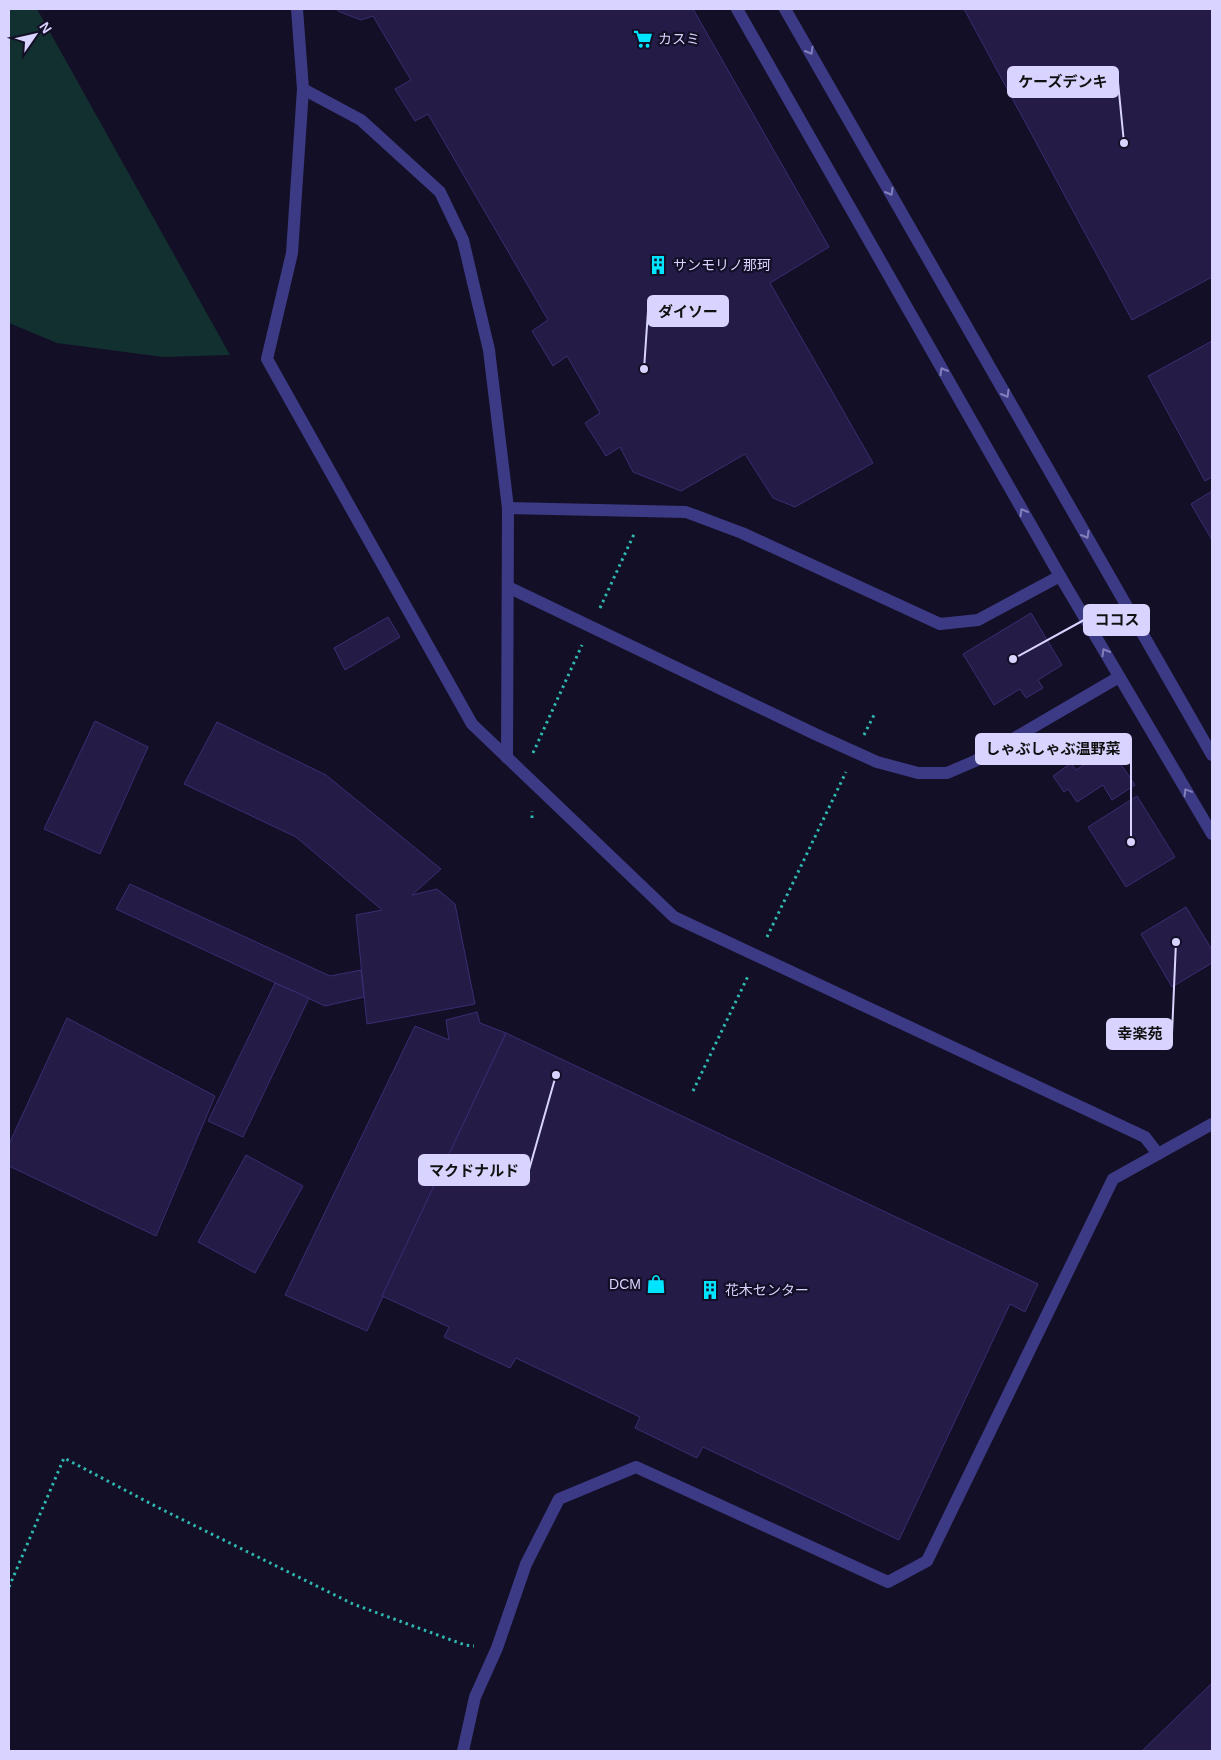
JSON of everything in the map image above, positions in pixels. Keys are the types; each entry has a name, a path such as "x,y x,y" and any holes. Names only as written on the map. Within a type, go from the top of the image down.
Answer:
{"street":[{"path":"297,9 303,89 292,253 267,359 472,724 674,917 1145,1137 1158,1154"},
{"path":"737,9 1060,576 1212,834"},
{"path":"785,9 1212,755"},
{"path":"303,89 361,120 440,192 463,240 489,350 508,508 508,758"},
{"path":"508,508 686,512 742,533 940,624 978,620 1060,576"},
{"path":"508,587 877,762 918,773 947,774 975,761 1119,677"},
{"path":"463,1751 475,1697 497,1648 526,1564 559,1499 636,1467 888,1582 927,1561 1113,1179 1212,1124"}],"path":[{"path":"532,818 532,750 645,511"},
{"path":"693,1091 874,715"},
{"path":"9,1586 64,1458 159,1508 353,1604 465,1645 497,1648"}],"green space":[{"path":"9,9 37,9 230,355 163,357 57,343 9,323"}],"building":[{"name":"サンモリノ那珂","path":"336,9 693,9 829,247 770,283 873,463 795,507 773,498 745,454 681,491 633,472 620,447 606,456 585,423 600,413 567,356 553,366 532,331 548,320 428,114 415,121 395,89 411,80 373,16 361,20"},
{"path":"964,9 1212,9 1212,277 1132,320"},
{"path":"1212,341 1212,477 1205,481 1148,376"},
{"path":"1212,491 1212,540 1191,504"},
{"path":"1031,613 1062,665 1038,680 1043,688 1026,698 1020,689 994,705 963,654"},
{"path":"388,617 400,637 345,670 334,648"},
{"path":"95,721 148,747 100,854 44,829"},
{"path":"217,722 326,775 441,869 412,895 437,889 455,904 475,1004 367,1024 356,915 382,910 296,837 184,784"},
{"path":"1110,748 1135,785 1112,800 1103,785 1077,802 1068,789 1064,792 1053,776 1071,763 1076,770"},
{"path":"1137,796 1175,857 1126,887 1088,827"},
{"path":"130,884 330,976 361,970 364,997 325,1006 116,909"},
{"path":"1186,907 1212,950 1212,963 1172,987 1141,934"},
{"path":"275,983 309,998 243,1137 208,1121"},
{"path":"477,1012 480,1023 506,1033 367,1331 285,1295 415,1026 449,1040 446,1020"},
{"path":"67,1018 215,1096 156,1236 9,1166 9,1144"},
{"name":"花木センター","path":"506,1033 1038,1284 1025,1312 1010,1304 899,1540 703,1447 697,1458 635,1428 640,1417 516,1358 510,1368 444,1337 449,1327 382,1296"},
{"path":"246,1155 303,1186 255,1273 198,1242"},
{"path":"1212,1683 1212,1751 1142,1751"}],"place":[{"name":"カスミ","path":"643,39"},
{"name":"ケーズデンキ","path":"1124,143"},
{"name":"サンモリノ那珂","path":"658,265"},
{"name":"ダイソー","path":"644,369"},
{"name":"ココス","path":"1013,659"},
{"name":"しゃぶしゃぶ温野菜","path":"1131,842"},
{"name":"幸楽苑","path":"1176,942"},
{"name":"マクドナルド","path":"556,1075"},
{"name":"DCM","path":"656,1284"},
{"name":"花木センター","path":"710,1290"}]}
